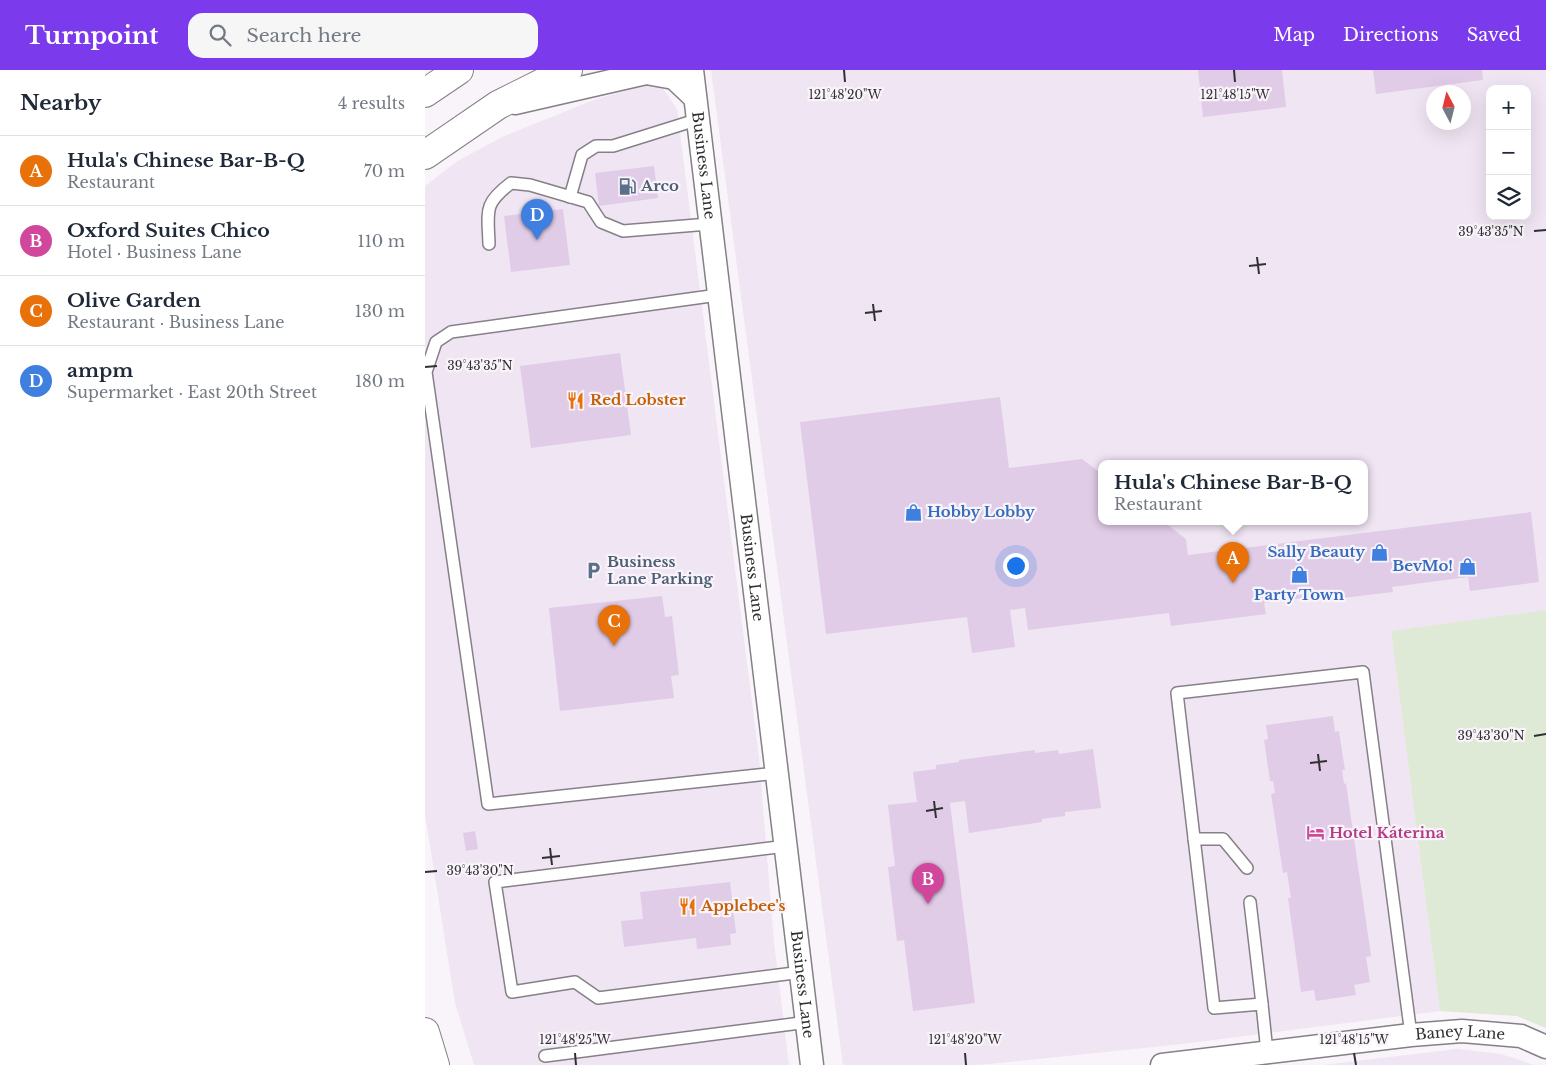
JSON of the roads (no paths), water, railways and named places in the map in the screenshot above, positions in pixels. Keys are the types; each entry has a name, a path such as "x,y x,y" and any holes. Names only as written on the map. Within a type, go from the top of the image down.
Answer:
{"main road":[{"path":"425,93 459,70"},
{"path":"425,155 477,118 520,93 568,70"},
{"path":"425,1032 435,1065"}],"street":[{"name":"Business Lane","path":"691,70 812,1065"},
{"path":"477,118 514,103 568,93 646,73 674,78 693,96"},
{"name":"Baney Lane","path":"1162,1065 1411,1034 1462,1031 1521,1036 1546,1047"}],"lane":[{"path":"570,197 582,155 596,146 613,146 696,120"},
{"path":"489,244 488,208 494,196 511,183 530,185 588,202 601,222 623,232 709,224"},
{"path":"718,295 451,332 436,342 426,372 488,804 777,773"},
{"path":"1262,1004 1213,1008 1177,693 1363,672 1411,1034"},
{"path":"1194,839 1223,839 1247,868"},
{"path":"786,846 495,882 512,992 575,982 598,998 802,972"},
{"path":"1250,902 1267,1052"},
{"path":"545,1056 808,1022"}],"place":[{"name":"Arco","path":"627,186"},
{"name":"ampm","path":"537,240"},
{"name":"Red Lobster","path":"576,400"},
{"name":"Hobby Lobby","path":"913,512"},
{"name":"Sally Beauty","path":"1379,552"},
{"name":"BevMo!","path":"1467,566"},
{"name":"Business Lane Parking","path":"593,571"},
{"name":"Party Town","path":"1299,574"},
{"name":"Hula's Chinese Bar-B-Q","path":"1233,583"},
{"name":"Olive Garden","path":"614,646"},
{"name":"Hotel Káterina","path":"1315,833"},
{"name":"Oxford Suites Chico","path":"928,904"},
{"name":"Applebee's","path":"687,906"}]}
